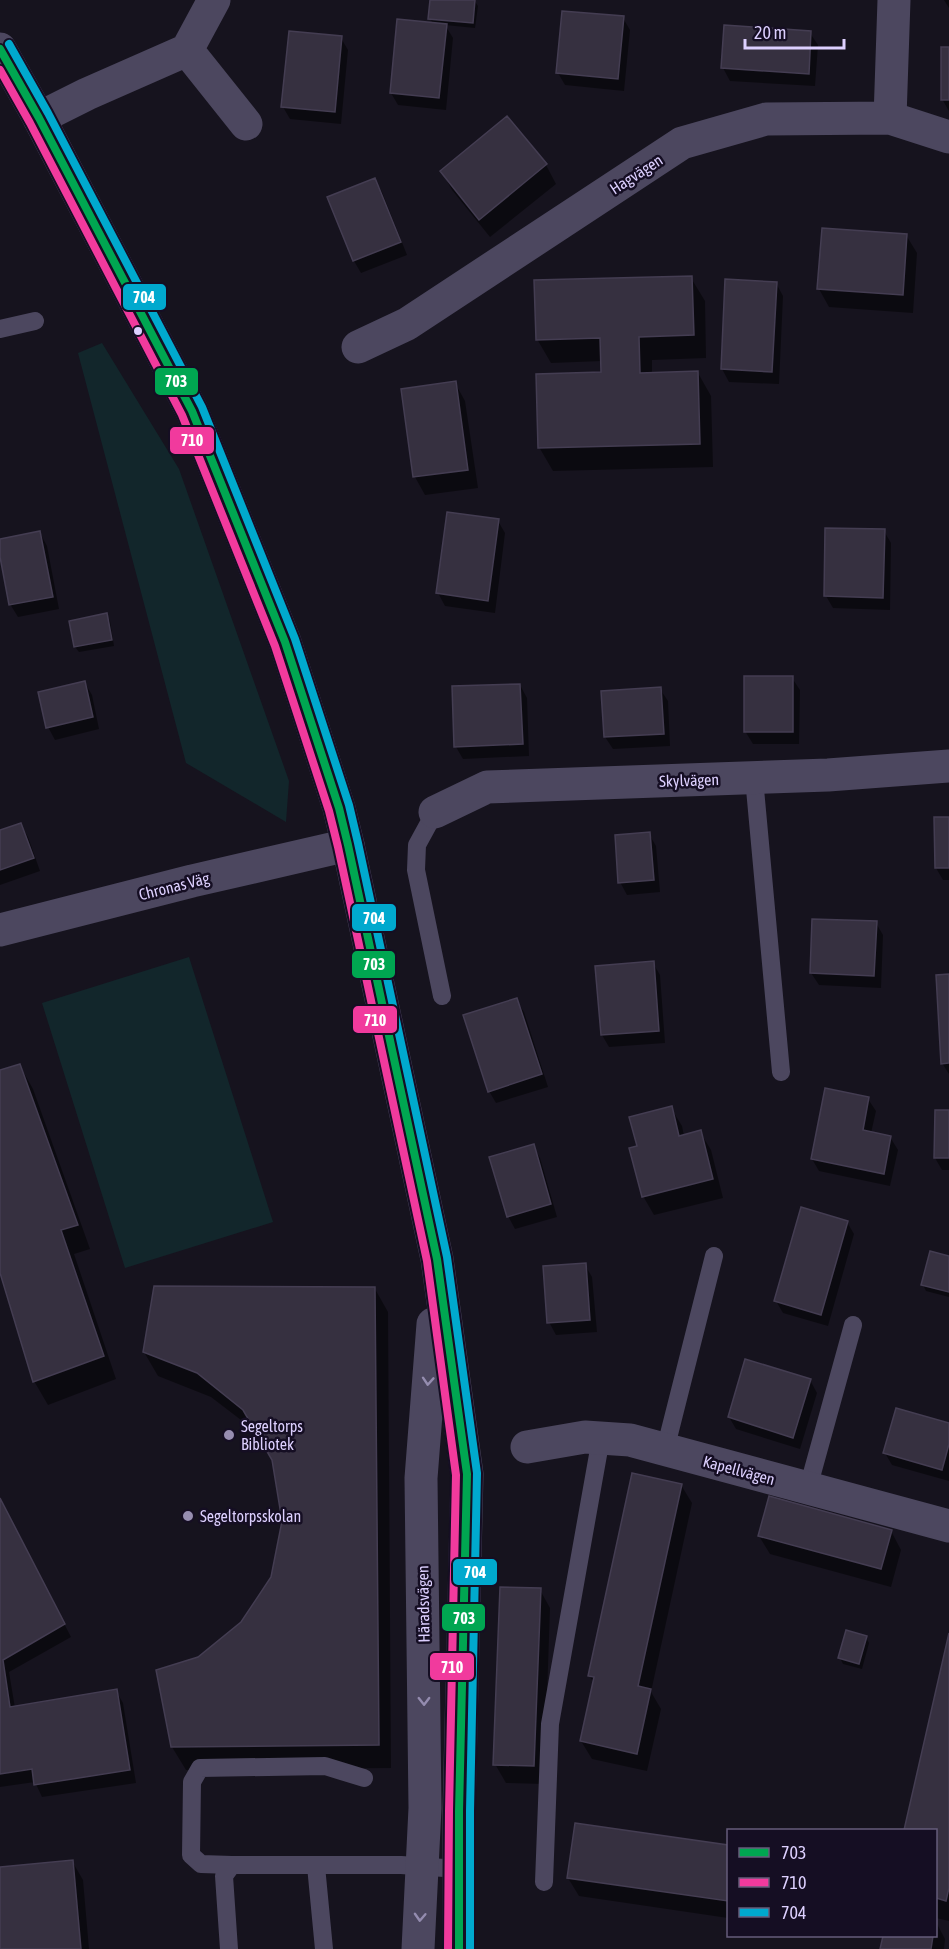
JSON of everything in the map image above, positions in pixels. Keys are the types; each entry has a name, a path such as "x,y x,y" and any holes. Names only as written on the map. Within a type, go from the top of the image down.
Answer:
{"street":[{"path":"39,118 187,50 214,0"},
{"path":"890,118 894,0"},
{"name":"Häradsvägen","path":"0,49 39,118 192,411 285,642 339,808 348,845 437,1259 467,1474 459,1949"},
{"path":"187,50 246,124"},
{"name":"Hagvägen","path":"357,348 406,324 682,143 766,119 890,118 949,137"},
{"name":"Skylvägen","path":"435,812 487,787 828,775 949,766"},
{"name":"Chronas Väg","path":"0,930 192,881 348,845"},
{"name":"Häradsvägen","path":"418,1949 425,1808 421,1478 437,1259"},
{"name":"Kapellvägen","path":"527,1447 585,1437 630,1440 949,1526"}],"lane":[{"path":"0,329 36,321"},
{"path":"753,778 781,1072"},
{"path":"435,812 417,844 416,870 442,996"},
{"path":"665,1450 714,1256"},
{"path":"808,1488 853,1324"},
{"path":"544,1882 550,1724 601,1438"},
{"path":"363,1778 325,1766 200,1768 192,1782 192,1855 201,1864 401,1865 459,1869"},
{"path":"229,1949 224,1876 232,1865"},
{"path":"316,1866 324,1949"}],"green space":[{"path":"102,343 179,469 289,781 286,822 186,763 78,353"},
{"path":"189,957 273,1222 125,1268 42,1003"}],"building":[{"path":"430,0 475,0 473,23 428,19"},
{"path":"562,11 624,16 618,79 556,73"},
{"path":"397,19 447,24 439,98 390,93"},
{"path":"724,25 811,31 809,74 721,68"},
{"path":"289,31 342,36 335,112 281,107"},
{"path":"941,47 949,47 949,100 941,100"},
{"path":"507,116 547,164 479,220 440,171"},
{"path":"375,178 401,242 353,261 327,197"},
{"path":"822,228 907,234 903,295 817,289"},
{"path":"692,276 694,335 639,337 640,373 698,371 700,444 538,448 536,374 601,372 600,338 536,340 534,280"},
{"path":"725,279 777,282 772,372 721,369"},
{"path":"456,381 468,470 413,477 401,389"},
{"path":"447,512 499,519 488,601 436,593"},
{"path":"825,528 885,529 883,598 824,596"},
{"path":"40,531 53,597 9,605 0,557 0,539"},
{"path":"107,613 112,640 74,647 69,621"},
{"path":"744,676 793,676 793,732 744,732"},
{"path":"85,681 93,717 46,728 38,692"},
{"path":"520,684 523,744 454,747 452,686"},
{"path":"661,687 664,734 604,737 601,691"},
{"path":"934,817 949,817 949,868 935,868"},
{"path":"21,823 34,858 0,870 0,830"},
{"path":"650,832 654,880 618,883 615,835"},
{"path":"812,919 877,921 874,976 810,973"},
{"path":"654,961 659,1031 601,1035 595,966"},
{"path":"949,974 949,1063 941,1064 936,975"},
{"path":"517,998 542,1074 488,1092 463,1015"},
{"path":"20,1064 78,1225 61,1230 104,1356 33,1382 0,1273 0,1070"},
{"path":"825,1088 869,1097 863,1130 891,1136 884,1174 811,1159"},
{"path":"672,1106 679,1136 701,1130 713,1179 642,1197 629,1148 637,1146 629,1117"},
{"path":"935,1110 949,1110 949,1158 934,1158"},
{"path":"534,1144 551,1204 507,1217 489,1157"},
{"path":"801,1207 848,1221 821,1315 774,1301"},
{"path":"930,1251 949,1256 949,1292 921,1285"},
{"path":"586,1263 590,1320 547,1323 543,1266"},
{"path":"154,1286 375,1287 379,1745 171,1747 156,1670 198,1657 241,1622 271,1577 282,1521 272,1460 243,1410 197,1373 143,1352"},
{"path":"745,1359 811,1379 793,1438 728,1417"},
{"path":"896,1408 949,1423 949,1444 942,1470 883,1453"},
{"path":"632,1473 682,1484 638,1686 651,1689 637,1754 580,1741 594,1677 588,1676"},
{"path":"769,1496 892,1530 881,1569 758,1536"},
{"path":"0,1498 65,1624 3,1660 10,1707 117,1689 130,1770 34,1785 32,1769 0,1774"},
{"path":"500,1587 541,1588 534,1766 493,1765"},
{"path":"846,1630 867,1636 859,1664 838,1658"},
{"path":"949,1633 949,1888 946,1901 937,1898 937,1829 904,1829"},
{"path":"575,1823 727,1845 727,1901 567,1878"},
{"path":"73,1860 81,1949 0,1949 0,1867"},
{"path":"883,1937 933,1937 931,1949 880,1949"}],"transit line":[{"name":"704","path":"9,44 48,113 202,407 295,639 349,805 447,1257 477,1473 470,1811 470,1949"},
{"name":"703","path":"0,49 39,118 192,411 285,642 339,808 348,845 437,1259 467,1474 459,1811 459,1949"},
{"name":"710","path":"0,70 30,123 182,415 275,646 329,811 338,847 427,1261 456,1475 448,1949"}],"place":[{"name":"Segeltorps Bibliotek","path":"229,1435"},
{"name":"Segeltorpsskolan","path":"188,1516"}]}
